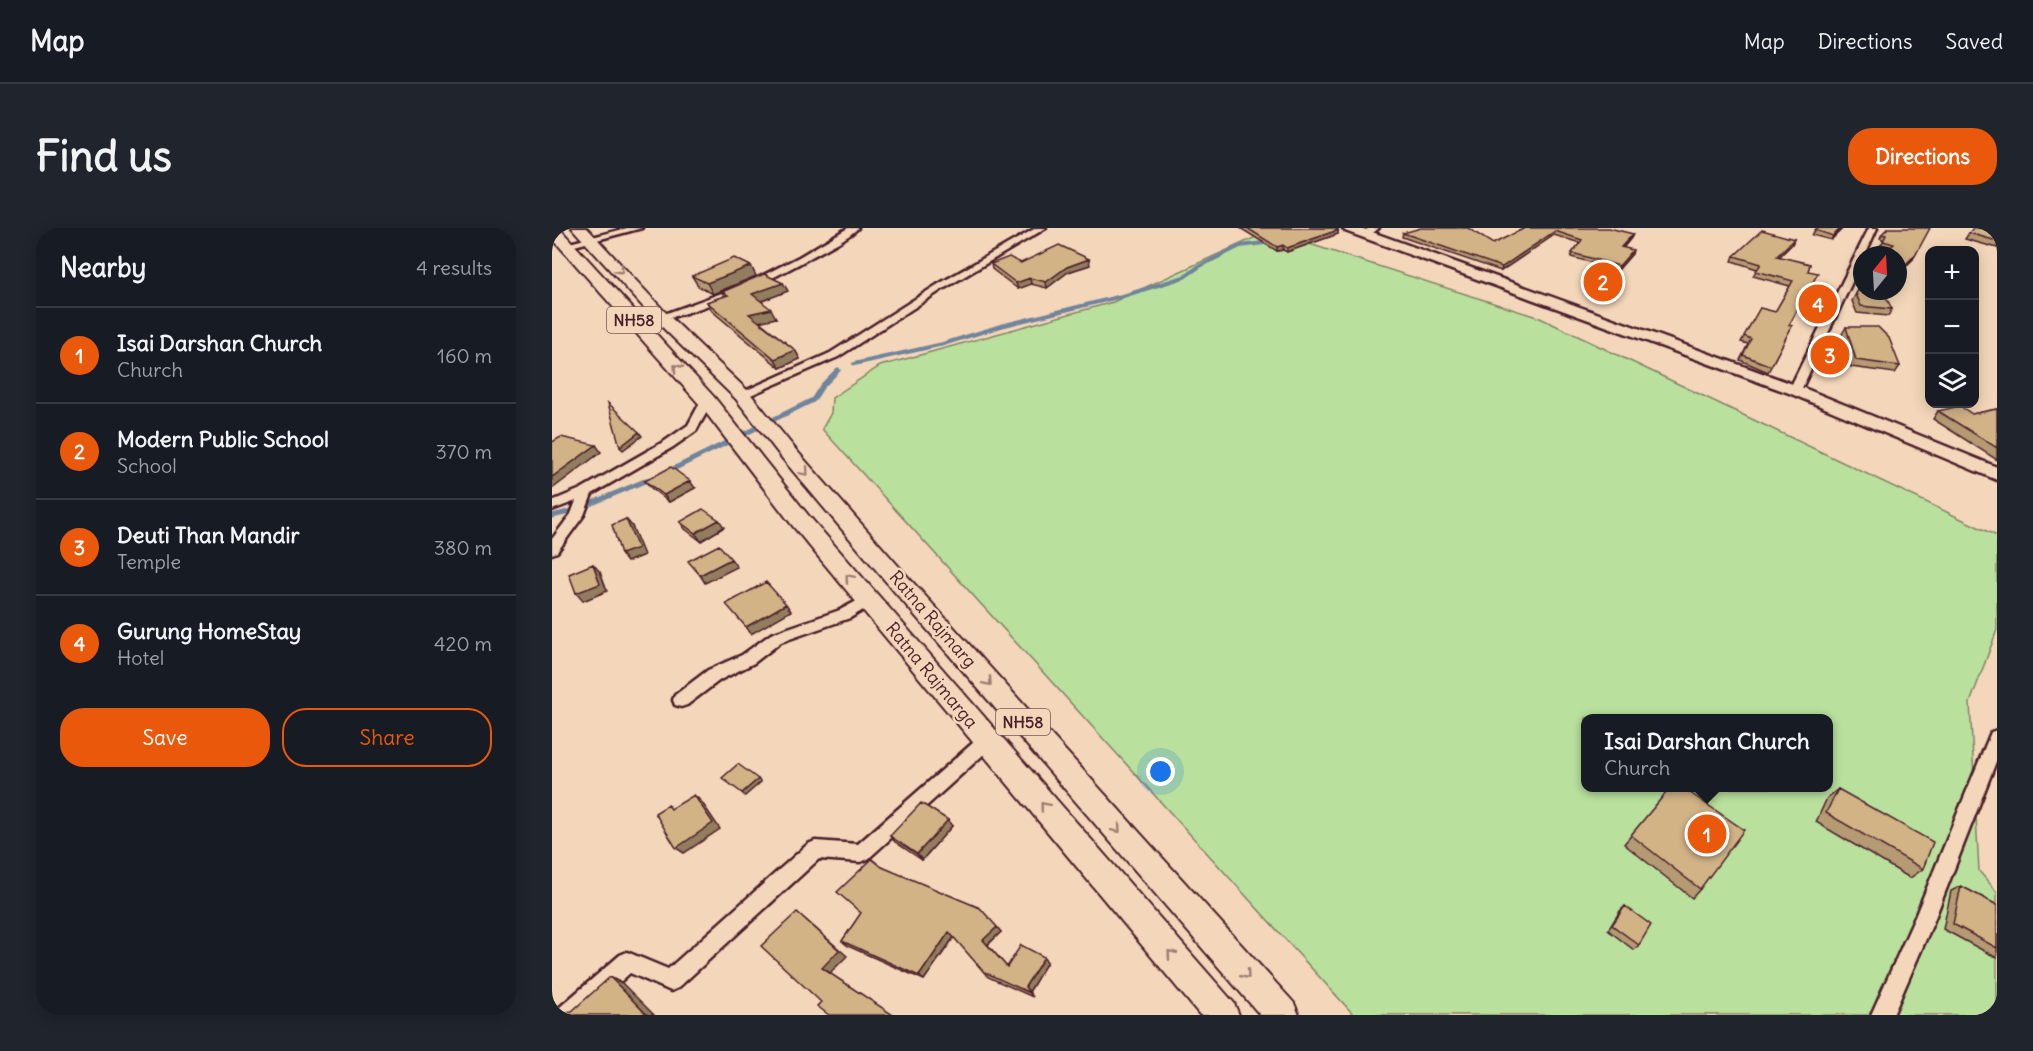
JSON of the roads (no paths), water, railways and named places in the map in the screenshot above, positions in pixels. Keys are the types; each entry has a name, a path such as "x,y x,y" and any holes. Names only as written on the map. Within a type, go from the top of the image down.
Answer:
{"main road":[{"name":"NH58","path":"552,229 711,407"},
{"path":"1360,230 1796,390 1997,474"},
{"name":"Ratna Rajmarg","path":"585,233 661,317 743,397 917,602 1282,1015"},
{"name":"Ratna Rajmarga","path":"711,407 800,520 1222,1015"}],"street":[{"path":"567,245 585,233 638,228"},
{"path":"661,317 711,302 755,282 824,247 855,228"},
{"path":"743,397 834,355 940,287 1042,228"},
{"path":"1796,390 1872,228"},
{"path":"552,549 582,504 692,428 701,415 711,407"},
{"path":"552,506 582,504"},
{"path":"681,700 714,675 748,659 776,638 845,614 868,600"},
{"path":"1882,1015 1923,923 1997,737"},
{"path":"568,1015 627,962 671,981 815,850 861,853 988,740"}],"waterway":[{"path":"854,364 943,344 1001,326 1126,295 1184,277 1200,266 1240,246 1272,242"},
{"path":"667,472 813,400 822,386 838,370"},
{"path":"552,516 573,511 652,478"}],"place":[{"name":"Modern Public School","path":"1603,282"},
{"name":"Gurung HomeStay","path":"1818,304"},
{"name":"Deuti Than Mandir","path":"1830,355"},
{"name":"Isai Darshan Church","path":"1707,834"}]}
